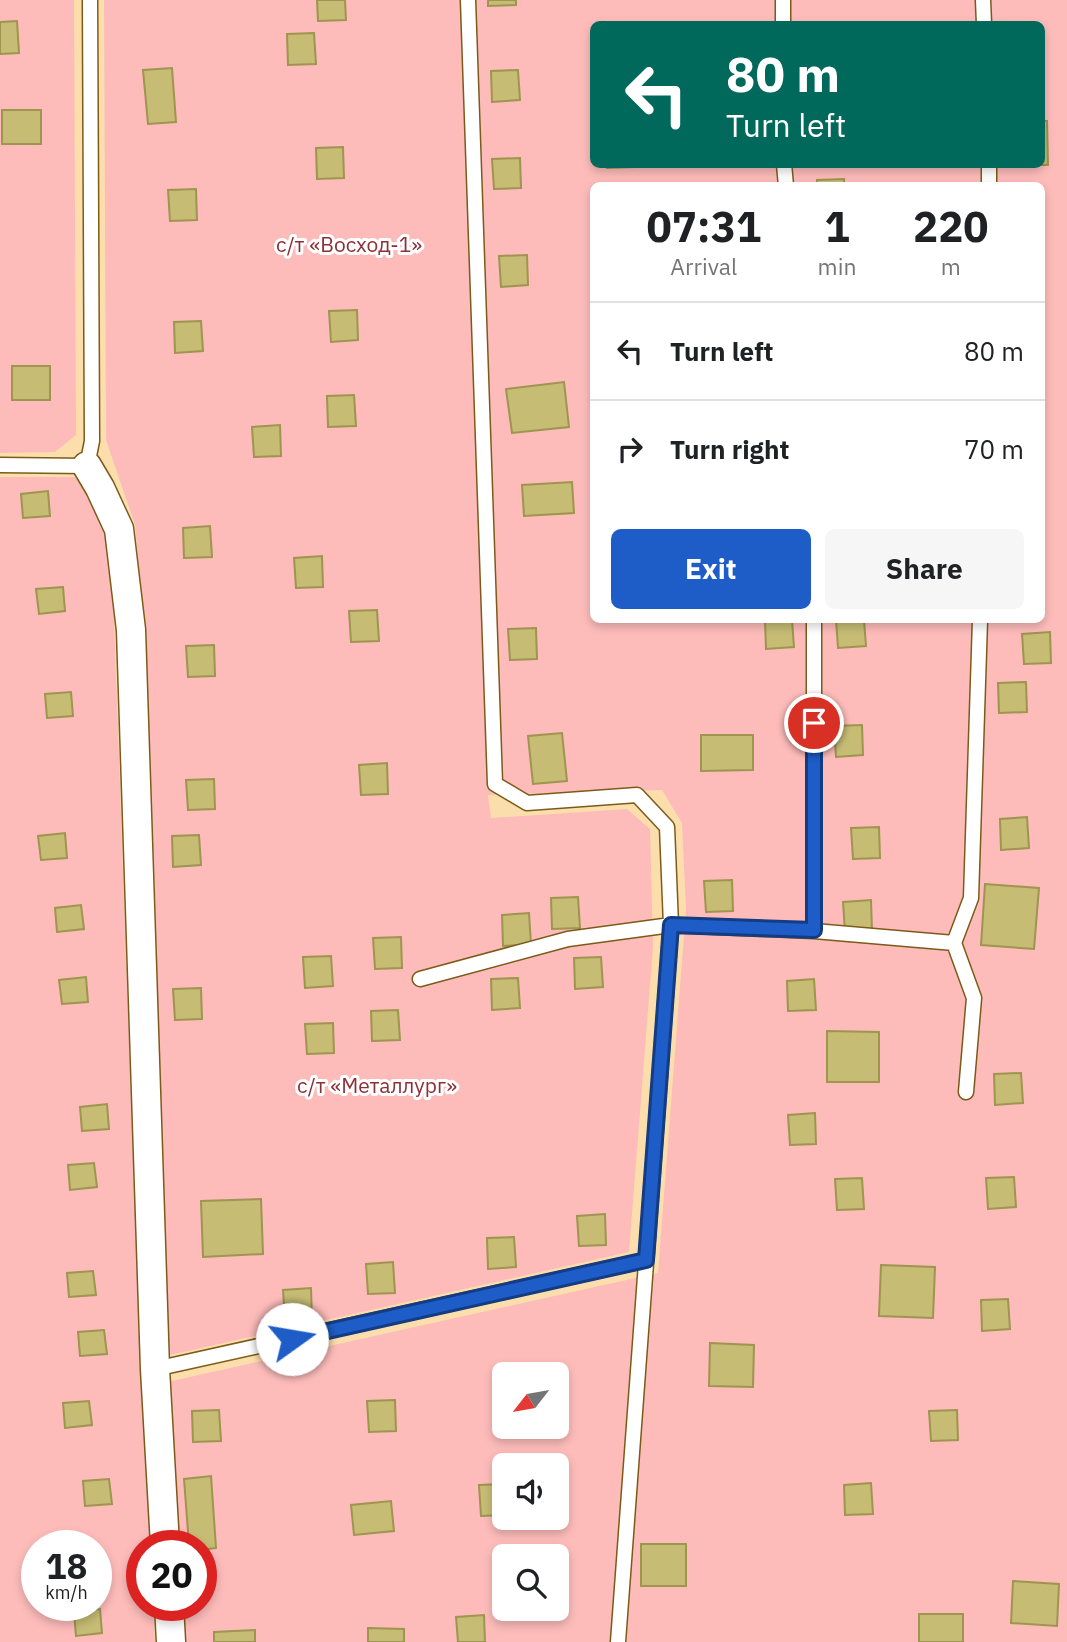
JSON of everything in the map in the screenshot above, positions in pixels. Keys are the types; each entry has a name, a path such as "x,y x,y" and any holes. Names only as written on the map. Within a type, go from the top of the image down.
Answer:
{"street":[{"path":"87,466 118,529 131,630 155,1370 164,1530"},
{"path":"170,1621 171,1642"}],"lane":[{"path":"0,465 87,466 92,441 90,0"},
{"path":"468,0 495,784 527,803 637,795 667,827 671,925 618,1642"},
{"path":"783,0 783,21"},
{"path":"983,0 984,21"},
{"path":"814,623 814,930"},
{"path":"966,1092 974,998 954,943 971,898 980,623"},
{"path":"420,979 568,939 671,925 814,930 954,943"},
{"path":"155,1370 646,1260"}],"green space":[{"path":"0,0 74,0 76,435 55,452 0,453"},
{"name":"с/т «Восход-1»","path":"104,0 1067,0 1067,1642 183,1642 182,1621 217,1621 217,1530 176,1530 167,1382 658,1273 686,909 682,823 662,790 488,795 491,818 627,809 650,829 653,947 629,1252 166,1356 155,893 144,629 135,525 106,440"},
{"path":"0,477 83,477 111,532 140,1354 149,1530 126,1530 126,1621 154,1621 155,1642 0,1642"}],"building":[{"path":"317,0 345,0 346,20 318,21"},
{"path":"488,0 516,0 516,5 488,6"},
{"path":"17,21 19,53 0,54 0,22"},
{"path":"314,33 316,64 288,65 287,34"},
{"path":"172,68 176,122 148,124 143,70"},
{"path":"518,70 520,100 492,102 491,71"},
{"path":"2,110 41,110 41,144 2,144"},
{"path":"1045,121 1047,121 1048,165 1045,165"},
{"path":"343,147 344,178 317,179 316,148"},
{"path":"520,158 521,188 494,189 492,159"},
{"path":"844,179 844,182 817,182"},
{"path":"196,189 197,220 170,221 168,190"},
{"path":"527,255 528,285 501,287 499,256"},
{"path":"357,310 358,340 331,342 329,311"},
{"path":"201,321 203,351 175,353 174,322"},
{"path":"12,366 50,366 50,400 12,400"},
{"path":"564,382 569,427 512,433 506,389"},
{"path":"354,395 356,426 328,427 327,396"},
{"path":"280,425 281,456 254,457 252,427"},
{"path":"572,482 574,513 524,516 522,485"},
{"path":"48,491 50,516 23,518 21,494"},
{"path":"210,526 212,557 184,558 183,528"},
{"path":"322,556 323,587 296,588 294,558"},
{"path":"63,587 65,611 39,614 36,589"},
{"path":"377,610 379,641 351,642 349,611"},
{"path":"765,623 792,623 794,647 766,649"},
{"path":"836,623 864,623 866,646 838,648"},
{"path":"536,628 537,659 510,660 508,629"},
{"path":"1050,632 1051,663 1024,664 1022,634"},
{"path":"214,645 215,676 188,677 186,646"},
{"path":"1026,682 1027,712 999,713 998,683"},
{"path":"71,692 73,716 47,718 45,694"},
{"path":"862,725 863,755 836,757 834,726"},
{"path":"562,733 567,781 533,784 528,736"},
{"path":"701,735 753,735 753,770 701,771"},
{"path":"387,763 388,794 361,795 359,765"},
{"path":"214,779 215,809 188,810 186,780"},
{"path":"1027,817 1029,848 1001,850 1000,819"},
{"path":"879,827 880,858 853,859 851,828"},
{"path":"65,833 67,858 41,860 38,836"},
{"path":"199,835 201,865 173,867 172,836"},
{"path":"732,880 733,911 706,912 704,881"},
{"path":"985,884 1039,888 1034,949 981,945"},
{"path":"578,897 580,928 552,929 551,898"},
{"path":"871,900 872,931 845,932 843,902"},
{"path":"81,905 84,929 57,932 55,908"},
{"path":"529,913 531,944 503,946 502,915"},
{"path":"401,937 402,968 375,969 373,938"},
{"path":"331,956 333,986 305,988 303,957"},
{"path":"601,957 603,987 575,989 574,958"},
{"path":"86,977 88,1002 62,1004 59,980"},
{"path":"518,978 520,1008 492,1010 491,979"},
{"path":"814,979 816,1010 788,1011 787,981"},
{"path":"201,988 202,1019 175,1020 173,989"},
{"path":"398,1010 400,1040 372,1041 371,1011"},
{"path":"333,1023 334,1053 307,1054 305,1024"},
{"path":"827,1031 879,1032 879,1082 827,1082"},
{"path":"1021,1073 1023,1103 995,1105 994,1074"},
{"path":"107,1104 109,1129 82,1131 80,1107"},
{"path":"815,1113 816,1144 790,1145 788,1115"},
{"path":"94,1163 97,1187 70,1190 68,1165"},
{"path":"1014,1177 1016,1207 988,1209 986,1178"},
{"path":"862,1178 864,1209 837,1210 835,1179"},
{"path":"261,1199 263,1254 203,1257 201,1201"},
{"path":"605,1214 606,1245 579,1246 577,1216"},
{"path":"514,1237 516,1267 488,1269 487,1238"},
{"path":"393,1262 395,1293 368,1294 366,1264"},
{"path":"881,1265 935,1267 933,1318 879,1316"},
{"path":"93,1271 96,1295 69,1297 67,1273"},
{"path":"311,1288 312,1319 285,1320 283,1290"},
{"path":"1008,1299 1010,1329 982,1331 981,1300"},
{"path":"104,1330 107,1354 80,1356 78,1332"},
{"path":"710,1343 754,1345 753,1387 709,1386"},
{"path":"395,1400 396,1431 369,1432 367,1401"},
{"path":"89,1401 92,1425 65,1428 63,1403"},
{"path":"219,1410 221,1441 193,1442 192,1411"},
{"path":"957,1410 958,1440 931,1441 929,1411"},
{"path":"211,1476 215,1530 188,1530 184,1479"},
{"path":"109,1479 112,1504 85,1506 83,1481"},
{"path":"871,1483 873,1514 845,1515 844,1485"},
{"path":"492,1484 492,1516 481,1516 479,1485"},
{"path":"391,1501 394,1531 354,1535 351,1505"},
{"path":"641,1544 686,1544 686,1586 641,1586"},
{"path":"1013,1581 1059,1584 1057,1626 1011,1623"},
{"path":"919,1614 963,1614 963,1642 919,1642"},
{"path":"484,1615 485,1642 458,1642 456,1617"},
{"path":"75,1621 101,1621 102,1633 76,1636"},
{"path":"368,1628 404,1629 404,1642 368,1642"},
{"path":"255,1630 255,1642 214,1642 214,1632"}],"route":[{"path":"292,1339 646,1260 671,925 814,930 814,723"}],"park label":[{"name":"с/т «Металлург»","path":"377,1086"}]}
